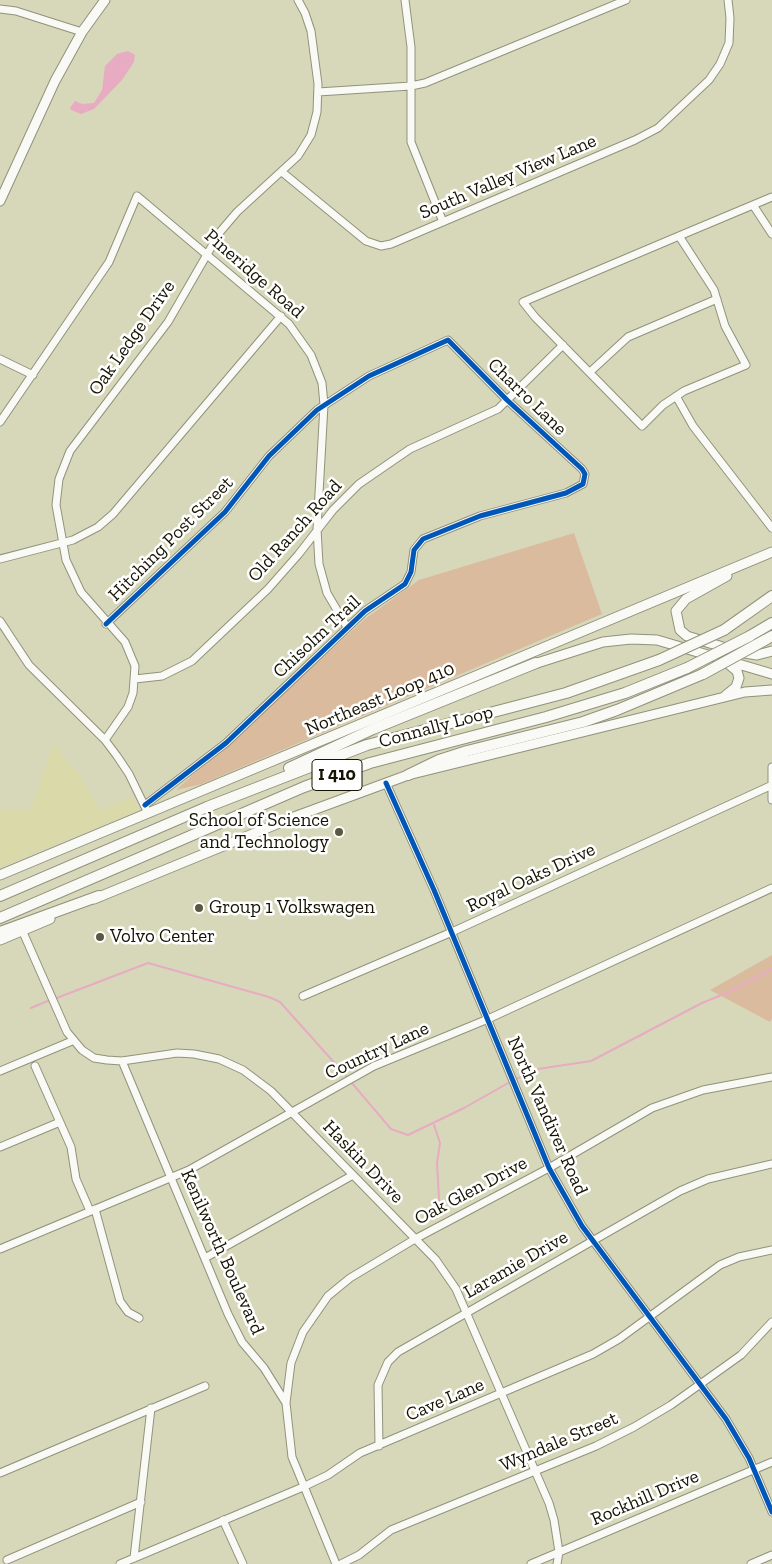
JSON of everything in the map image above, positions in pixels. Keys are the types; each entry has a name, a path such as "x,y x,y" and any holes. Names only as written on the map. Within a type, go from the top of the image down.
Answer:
{"highway":[{"path":"724,630 772,596"},
{"name":"Connally Loop","path":"0,896 206,808 367,744 566,692 659,660 724,630 772,603"},
{"name":"Connally Loop","path":"0,918 304,787 370,763 546,717 625,694 687,668 772,623"},
{"path":"408,775 439,760 467,751 583,722 617,710 703,674 769,638"},
{"path":"206,808 373,729 536,663"},
{"path":"0,932 99,896"}],"main road":[{"path":"0,201 55,81 82,32 105,0"},
{"name":"Northeast Loop 410","path":"0,876 402,705 772,552"},
{"path":"760,557 686,599 676,611 677,621 680,630 688,636 757,655 772,651"},
{"path":"402,705 603,642 631,639 657,640 772,674"},
{"path":"721,659 735,669 740,678 736,688 724,697"},
{"path":"0,940 99,896 294,817 408,775 745,692 772,690"}],"street":[{"name":"Oak Ledge Drive","path":"135,679 135,666 130,651 106,624 74,579 62,542 56,497 59,479 66,460 168,322 206,255 230,220 282,172 303,149 311,135 317,112 318,92 311,31 298,0"},
{"path":"405,0 410,47 411,142 443,222"},
{"path":"318,92 411,86 425,83 626,0"},
{"name":"South Valley View Lane","path":"282,172 356,234 372,244 381,246 390,244 635,140 658,128 709,80 720,64 729,43 730,18 728,0"},
{"path":"0,9 16,11 82,32"},
{"name":"Pineridge Road","path":"32,375 109,262 137,196 281,316 295,330 312,355 322,382 324,405 317,549 322,578 327,593 348,627"},
{"path":"679,236 710,282 725,326 746,365 691,387 676,396 642,426 535,317 524,302 679,236 772,197"},
{"path":"753,205 772,234"},
{"path":"590,372 628,337 717,299"},
{"path":"0,559 86,534 113,514 281,316"},
{"name":"Hitching Post Street","path":"106,624 224,512 269,456 300,424 324,405 370,376 448,340"},
{"name":"Charro Lane","path":"448,340 506,400 582,469 585,474"},
{"name":"Old Ranch Road","path":"135,679 162,676 192,661 268,589 298,555 333,510 359,484 384,465 418,445 490,413 563,345"},
{"path":"0,359 32,375 0,422"},
{"path":"676,396 693,426 772,528"},
{"name":"Chisolm Trail","path":"145,805 226,743 376,602 405,584 409,579 414,550 423,539 480,516 566,493 583,484 585,474"},
{"path":"0,621 29,665 104,740 130,774 149,814"},
{"path":"104,740 128,708 135,679"},
{"path":"772,767 770,786 772,800"},
{"name":"North Vandiver Road","path":"386,783 452,932 549,1168 571,1209 592,1240 726,1419 748,1455 772,1512"},
{"name":"Royal Oaks Drive","path":"303,996 452,932 770,786"},
{"name":"Country Lane","path":"0,1249 189,1170 343,1082 488,1019 772,888"},
{"name":"Haskin Drive","path":"22,930 55,1008 72,1041 82,1050 94,1058 122,1061 177,1053 219,1059 254,1077 292,1112 445,1271 466,1313 552,1512 559,1552 558,1564"},
{"path":"0,1071 72,1041"},
{"name":"Kenilworth Boulevard","path":"122,1061 242,1342 264,1368 286,1403 290,1449 303,1487 336,1564"},
{"path":"35,1066 73,1155 76,1179 92,1210 120,1301 128,1312 139,1318"},
{"name":"Oak Glen Drive","path":"286,1403 292,1363 303,1332 318,1307 350,1278 415,1239 549,1168 627,1122 677,1098 704,1090 772,1077"},
{"path":"0,1147 60,1122"},
{"name":"Laramie Drive","path":"379,1446 377,1393 380,1378 388,1362 402,1349 592,1240 708,1179 772,1164"},
{"path":"205,1258 353,1174"},
{"name":"Cave Lane","path":"120,1564 303,1487 328,1474 351,1458 593,1354 619,1339 720,1265 739,1257 772,1250"},
{"name":"Wyndale Street","path":"341,1564 359,1556 391,1530 634,1427 700,1385 747,1350 771,1324"},
{"path":"0,1473 205,1386"},
{"path":"134,1558 151,1408"},
{"name":"Rockhill Drive","path":"531,1564 772,1462"},
{"path":"6,1560 141,1502"},
{"path":"223,1520 243,1564"},
{"path":"751,1564 772,1555"}],"shaded area":[{"path":"128,51 135,55 134,62 122,80 94,109 81,114 71,110 70,108 75,101 82,104 94,103 102,90 105,66 117,54"},
{"path":"574,533 602,614 202,784 176,790 365,619 419,580"},
{"path":"53,744 81,777 100,810 133,797 139,810 0,867 0,809 31,809"},
{"path":"772,955 772,1019 770,1022 710,990"}],"waterway":[{"path":"54,999 148,963 269,997 280,1002 348,1078"},
{"path":"514,1080 538,1069 591,1061 702,1003 734,990 772,969"},
{"path":"31,1008 50,1000"},
{"path":"351,1082 391,1129 408,1135 464,1108 510,1082"},
{"path":"434,1125 440,1143 437,1163 440,1216"}],"cycle path":[{"path":"106,624 225,512 269,456 317,410 369,376 448,340 507,400 582,469 585,474 583,484 566,493 480,516 423,539 414,550 411,572 405,584 365,611 226,743 145,805"},
{"path":"386,783 434,890 549,1168 582,1226 726,1419 749,1458 772,1512"}],"place":[{"name":"School of Science and Technology","path":"339,832"},
{"name":"Group 1 Volkswagen","path":"199,908"},
{"name":"Volvo Center","path":"100,937"}]}
